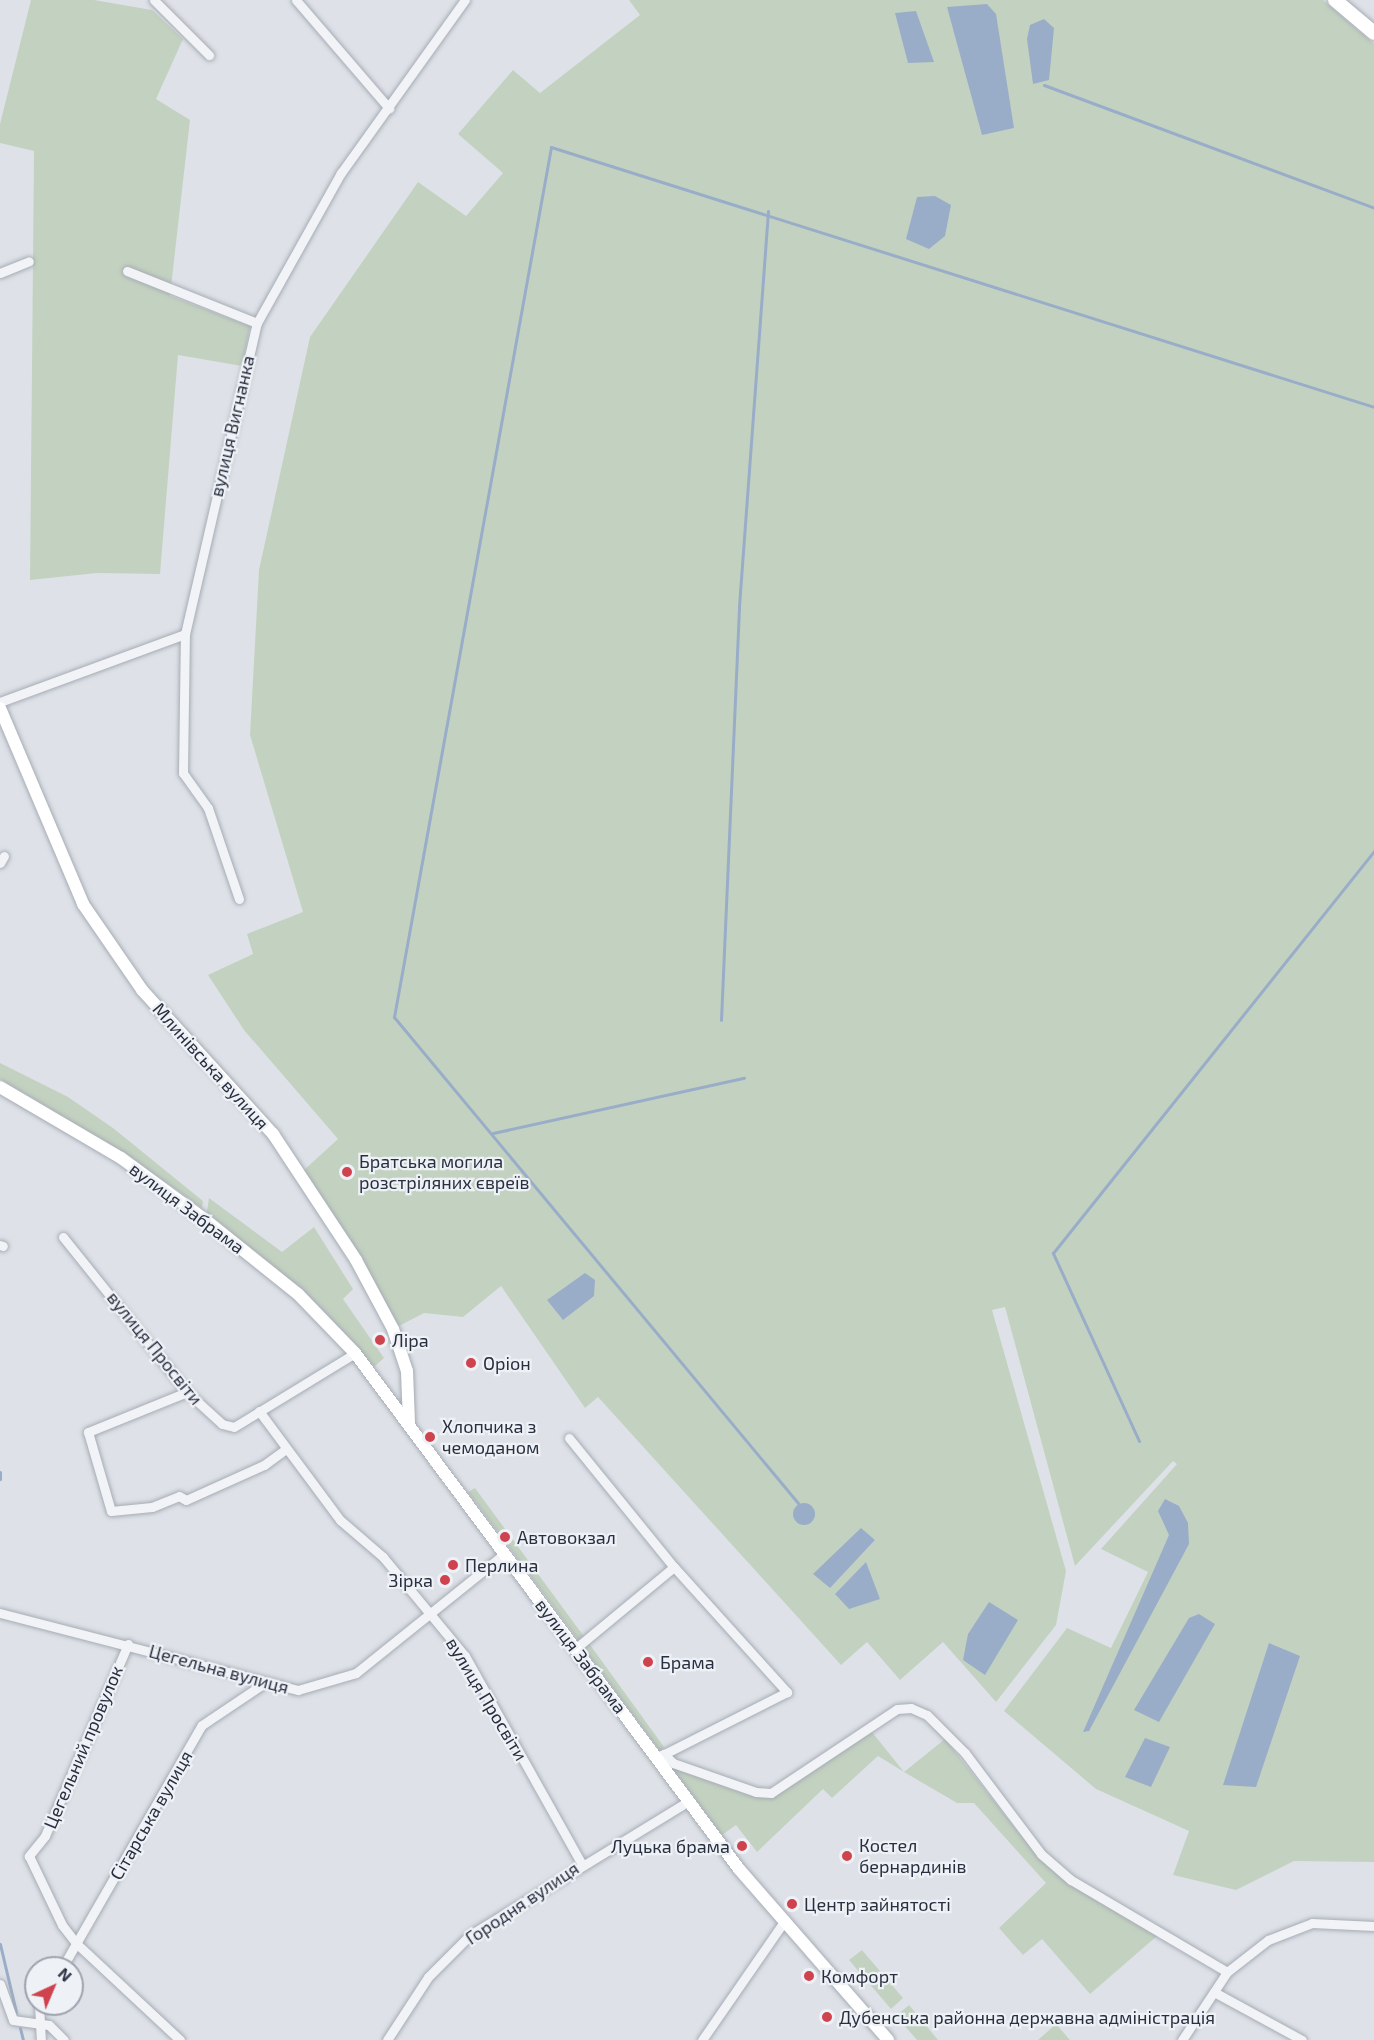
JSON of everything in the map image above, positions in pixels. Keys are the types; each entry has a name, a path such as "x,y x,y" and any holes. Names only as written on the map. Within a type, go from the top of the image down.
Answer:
{"highway":[{"path":"1335,0 1374,33"}],"main road":[{"name":"Млинівська вулиця","path":"0,708 83,904 142,990 273,1134 356,1260 393,1329 407,1371 409,1424"},
{"name":"вулиця Забрама","path":"0,1086 121,1158 203,1218 298,1294 355,1353 576,1648 660,1756 688,1801 888,2040"}],"street":[{"path":"154,0 209,55"},
{"path":"296,0 389,108"},
{"name":"вулиця Вигнанка","path":"239,899 208,808 183,773 185,634 256,323 341,172 465,0"},
{"path":"0,273 29,261"},
{"path":"126,271 256,323"},
{"path":"0,702 185,634"},
{"name":"вулиця Просвіти","path":"63,1237 187,1392 222,1424 234,1427 294,1393 355,1353"},
{"path":"187,1392 88,1432 111,1512 152,1507 179,1496 186,1500 264,1465 285,1450"},
{"name":"вулиця Просвіти","path":"259,1411 285,1450 340,1520 433,1614 465,1656 581,1863"},
{"path":"569,1438 674,1567 787,1692 660,1756"},
{"name":"Цегельна вулиця","path":"0,1613 128,1644 263,1684 298,1690 356,1673 433,1614 505,1553"},
{"path":"576,1648 674,1567"},
{"name":"Цегельний провулок","path":"128,1644 45,1836 29,1856 62,1925 77,1944 180,2040"},
{"name":"Сітарська вулиця","path":"70,1956 202,1725 263,1684"},
{"path":"660,1756 684,1767 756,1792 771,1793 897,1709 910,1708 927,1715 965,1753 1041,1854 1071,1880 1227,1972"},
{"name":"Городня вулиця","path":"387,2040 445,1957 581,1863 688,1801"},
{"path":"702,2040 786,1920"},
{"path":"1182,2040 1227,1972 1268,1940 1312,1923 1374,1926"},
{"path":"0,1984 13,2020 37,2022 64,2040"},
{"path":"1214,1992 1302,2040"},
{"path":"38,2016 41,2040"}],"green space":[{"path":"31,0 94,0 152,10 183,39 156,99 190,120 170,296 250,326 242,366 178,355 160,574 97,573 30,580 34,151 0,143 0,124"},
{"path":"629,0 1323,0 1374,44 1374,1862 1294,1861 1236,1890 1173,1875 1189,1831 1096,1789 1004,1711 1067,1628 1111,1648 1148,1572 1101,1549 1177,1464 1173,1461 1075,1566 1005,1307 992,1310 1066,1571 1056,1625 996,1702 943,1642 900,1680 867,1642 841,1665 598,1397 585,1408 501,1286 463,1317 424,1313 397,1327 304,1170 338,1139 244,1030 208,975 253,954 247,934 303,912 250,735 259,570 310,337 418,182 466,216 503,173 458,134 513,70 540,93 640,15","holes":["861,1529 875,1540 829,1588"]},
{"path":"0,1063 68,1097 113,1128 203,1201 202,1208 125,1153 0,1079"},
{"path":"209,1198 282,1252 314,1227 353,1289 343,1299 384,1358 374,1367 302,1290 207,1212"},
{"path":"475,1488 585,1638 580,1642 468,1492"},
{"path":"588,1642 664,1747 660,1751 582,1646"},
{"path":"872,1732 904,1772 878,1756 832,1798 823,1789 757,1852 736,1825 722,1835 672,1768 755,1797 772,1797"},
{"path":"945,1739 1038,1857 1069,1884 1157,1936 1090,1994 1042,1939 1023,1955 999,1928 1046,1883 974,1803 957,1803 904,1772"},
{"path":"862,1950 903,1998 891,2009 849,1960"},
{"path":"909,2005 938,2040 917,2040 896,2016"},
{"path":"1056,2024 1070,2040 1038,2040"}],"water":[{"path":"987,4 996,14 1014,128 982,135 947,7"},
{"path":"916,11 934,62 908,63 895,13"},
{"path":"1044,19 1054,28 1049,80 1033,84 1027,39 1030,25"},
{"path":"935,196 951,205 945,236 929,249 906,239 917,197"},
{"path":"585,1273 595,1280 594,1296 563,1320 547,1300"},
{"path":"1165,1499 1179,1506 1188,1523 1189,1544 1089,1731 1083,1732 1169,1535 1158,1511"},
{"path":"804,1503 812,1506 815,1514 812,1522 804,1525 796,1522 793,1514 796,1506"},
{"path":"861,1528 875,1540 830,1588 813,1574"},
{"path":"866,1562 880,1599 849,1609 835,1594"},
{"path":"989,1602 1018,1620 985,1675 963,1660 968,1634"},
{"path":"1199,1614 1215,1624 1159,1722 1134,1710 1189,1618"},
{"path":"1269,1643 1300,1656 1256,1787 1223,1785"},
{"path":"1145,1738 1170,1747 1151,1787 1125,1777"}],"waterway":[{"path":"1044,85 1374,208"},
{"path":"798,1503 394,1017 551,147 1374,407"},
{"path":"721,1020 739,606 768,211"},
{"path":"1139,1441 1053,1253 1374,851"},
{"path":"493,1133 744,1078"},
{"path":"0,1472 0,1479"},
{"path":"0,1944 16,2012"},
{"path":"20,2028 23,2040"}],"place":[{"name":"Братська могила розстріляних євреїв","path":"347,1172"},
{"name":"Ліра","path":"380,1340"},
{"name":"Оріон","path":"471,1363"},
{"name":"Хлопчика з чемоданом","path":"430,1437"},
{"name":"Автовокзал","path":"505,1537"},
{"name":"Перлина","path":"453,1565"},
{"name":"Зірка","path":"445,1580"},
{"name":"Брама","path":"648,1662"},
{"name":"Луцька брама","path":"742,1846"},
{"name":"Костел бернардинів","path":"847,1856"},
{"name":"Центр зайнятості","path":"792,1904"},
{"name":"Комфорт","path":"809,1976"},
{"name":"Дубенська районна державна адміністрація","path":"827,2017"}]}
